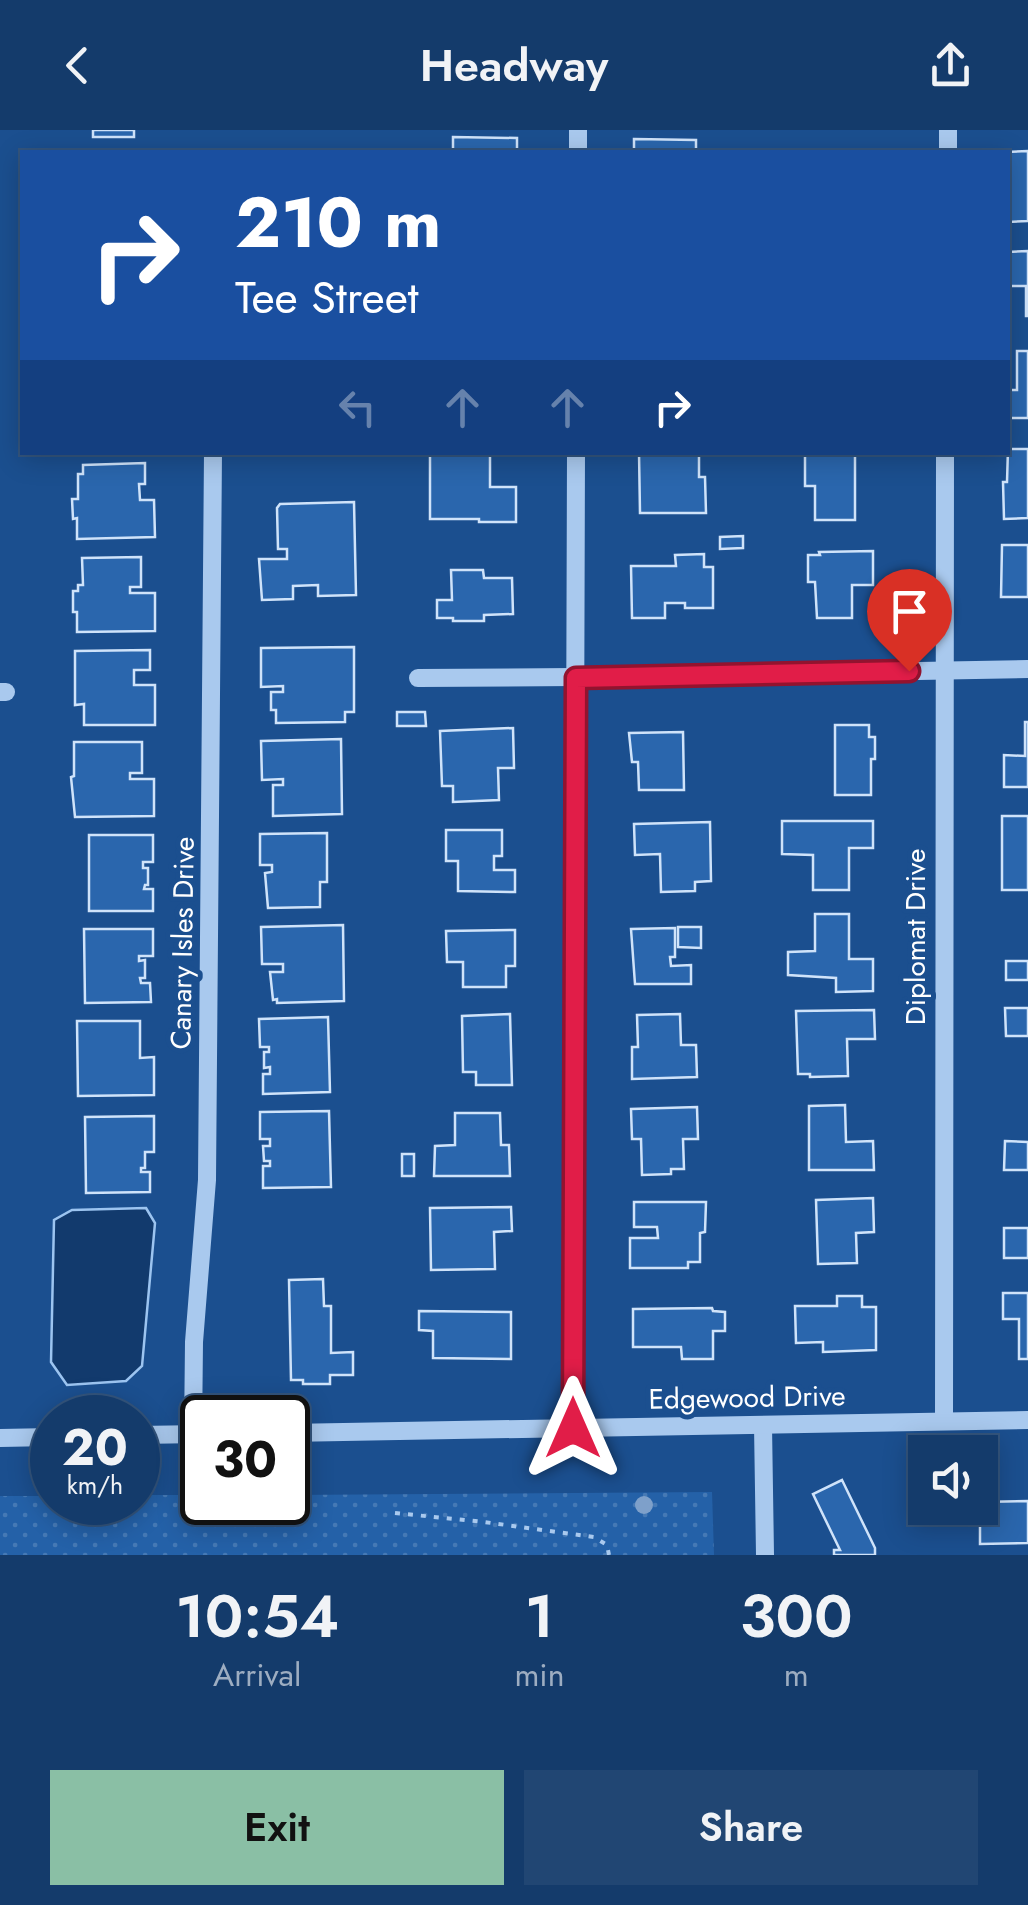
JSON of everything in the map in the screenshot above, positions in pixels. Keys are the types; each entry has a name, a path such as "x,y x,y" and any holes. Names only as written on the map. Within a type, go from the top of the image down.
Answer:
{"street":[{"name":"Canary Isles Drive","path":"196,1395 194,1342 207,1180 213,455"},
{"path":"573,1428 576,455"},
{"name":"Diplomat Drive","path":"944,455 944,1421"},
{"path":"418,678 1028,669"},
{"name":"Edgewood Drive","path":"310,1433 1028,1420"},
{"path":"763,1425 765,1555"},
{"path":"0,1438 30,1437"}],"path":[{"path":"395,1513 594,1537 607,1544 610,1555"}],"shaded area":[{"path":"146,1208 155,1223 142,1366 126,1381 67,1385 51,1362 54,1220 72,1210"},
{"path":"712,1492 714,1555 0,1555 0,1496 30,1496 30,1525 160,1525 160,1495 180,1495 180,1525 310,1525 310,1495"}],"building":[{"path":"93,130 134,130 134,137 93,137"},
{"path":"453,137 517,138 517,150 453,150"},
{"path":"634,139 696,140 696,150 634,150"},
{"path":"1028,151 1028,221 1010,222 1010,152"},
{"path":"1028,251 1028,316 1026,286 1010,286 1010,252"},
{"path":"1017,351 1028,351 1028,418 1010,418 1010,390 1017,390"},
{"path":"1010,449 1028,449 1028,518 1004,519 1003,482 1007,482"},
{"path":"430,455 490,455 490,487 516,487 516,522 430,519"},
{"path":"639,455 699,455 699,477 705,477 706,513 640,513"},
{"path":"805,455 855,455 855,520 815,520 815,486 805,486"},
{"path":"145,463 145,484 139,484 140,500 154,500 155,537 77,539 72,499 78,499 78,474 83,474 83,465"},
{"path":"354,502 356,595 318,596 318,585 293,586 293,599 262,600 259,559 287,559 287,549 278,549 280,504"},
{"path":"743,536 743,548 720,549 720,537"},
{"path":"1002,545 1028,545 1028,597 1001,597"},
{"path":"873,551 873,585 852,585 852,618 817,618 815,582 808,582 808,555"},
{"path":"704,554 704,567 713,567 713,608 665,603 665,618 632,618 631,566 676,566 675,555"},
{"path":"141,557 141,587 130,587 130,593 155,593 155,631 77,632 73,591 83,585 82,558"},
{"path":"451,570 483,570 484,578 512,578 513,614 484,615 484,621 437,618 437,600 452,600"},
{"path":"354,647 354,712 345,712 345,722 276,723 271,692 283,692 283,686 261,687 261,648"},
{"path":"150,650 150,670 134,670 134,685 155,685 155,725 84,725 84,704 75,705 75,651"},
{"path":"397,712 425,712 426,726 397,726"},
{"path":"1025,722 1028,787 1004,787 1004,755 1025,756"},
{"path":"835,725 869,725 869,737 875,737 871,795 835,795"},
{"path":"513,728 514,768 498,768 499,800 453,802 453,786 442,786 440,731"},
{"path":"683,732 684,790 639,790 638,762 632,762 629,733"},
{"path":"341,739 342,814 273,816 273,785 283,785 283,779 262,780 261,741"},
{"path":"74,742 142,742 142,773 130,773 130,779 154,779 154,816 75,817 71,777"},
{"path":"1002,816 1028,816 1028,890 1002,890"},
{"path":"782,821 873,821 873,848 849,848 849,890 813,890 813,855 782,854"},
{"path":"710,822 711,881 695,882 695,891 661,892 660,854 635,855 634,824"},
{"path":"446,830 502,830 502,856 494,856 494,870 515,870 515,892 458,891 458,861 446,861"},
{"path":"327,833 327,882 320,882 320,907 268,908 265,873 272,872 272,865 260,865 260,834"},
{"path":"89,835 153,835 153,862 143,862 143,868 148,868 148,885 144,889 153,889 153,911 89,911"},
{"path":"815,914 849,914 849,959 873,959 873,991 836,992 836,978 788,975 788,952 815,951"},
{"path":"343,925 344,1001 273,1000 270,972 283,972 283,964 262,964 261,927"},
{"path":"678,927 701,927 701,948 678,947"},
{"path":"675,928 675,957 670,957 671,966 691,965 691,984 635,984 631,929"},
{"path":"84,929 153,929 153,956 139,956 139,961 145,960 145,978 140,978 141,983 150,983 151,1002 85,1003"},
{"path":"515,930 515,966 506,966 506,987 463,987 463,962 447,962 446,931"},
{"path":"1006,961 1028,961 1028,980 1006,980"},
{"path":"1005,1008 1028,1008 1028,1036 1006,1036"},
{"path":"874,1010 875,1039 847,1039 848,1076 798,1074 796,1011"},
{"path":"510,1014 512,1085 476,1085 476,1072 463,1072 462,1016"},
{"path":"680,1014 681,1045 696,1045 697,1077 632,1079 632,1047 638,1047 637,1015"},
{"path":"328,1017 330,1092 263,1094 263,1074 270,1074 270,1067 264,1068 264,1052 269,1052 269,1047 260,1047 259,1019"},
{"path":"77,1021 140,1021 140,1058 154,1057 154,1095 78,1096"},
{"path":"845,1105 846,1142 873,1141 874,1170 809,1170 809,1106"},
{"path":"697,1107 698,1139 683,1139 684,1169 671,1169 671,1174 642,1175 641,1139 632,1139 631,1109"},
{"path":"329,1111 331,1187 263,1188 263,1166 270,1166 270,1161 264,1161 263,1146 270,1146 270,1139 260,1139 260,1112"},
{"path":"455,1113 500,1113 501,1145 509,1145 510,1176 434,1176 435,1146 455,1145"},
{"path":"154,1116 154,1152 145,1152 145,1168 141,1168 141,1172 150,1172 150,1192 86,1193 85,1117"},
{"path":"1005,1141 1028,1142 1028,1170 1004,1170"},
{"path":"402,1154 414,1154 414,1176 402,1176"},
{"path":"873,1198 874,1232 856,1233 857,1263 818,1264 816,1200"},
{"path":"634,1202 706,1202 700,1262 688,1262 688,1268 630,1268 630,1238 658,1238 657,1227 634,1227"},
{"path":"511,1207 512,1231 494,1232 495,1269 431,1270 430,1208"},
{"path":"1004,1228 1028,1228 1028,1258 1004,1258"},
{"path":"323,1279 324,1306 331,1306 331,1353 353,1352 353,1375 330,1375 330,1384 303,1384 303,1380 291,1380 289,1280"},
{"path":"1003,1293 1028,1293 1028,1359 1019,1359 1019,1319 1003,1319"},
{"path":"837,1296 862,1296 862,1307 876,1307 876,1350 823,1352 823,1342 796,1343 795,1306 837,1306"},
{"path":"712,1308 725,1312 725,1331 713,1331 713,1359 682,1359 681,1347 633,1347 633,1309"},
{"path":"419,1311 511,1312 511,1359 433,1358 433,1331 419,1330"},
{"path":"842,1480 875,1555 834,1555 834,1550 840,1550 813,1494"},
{"path":"1028,1501 1028,1543 980,1544 980,1525 998,1525 998,1502"}],"route":[{"path":"573,1428 576,678 909,671"}]}
